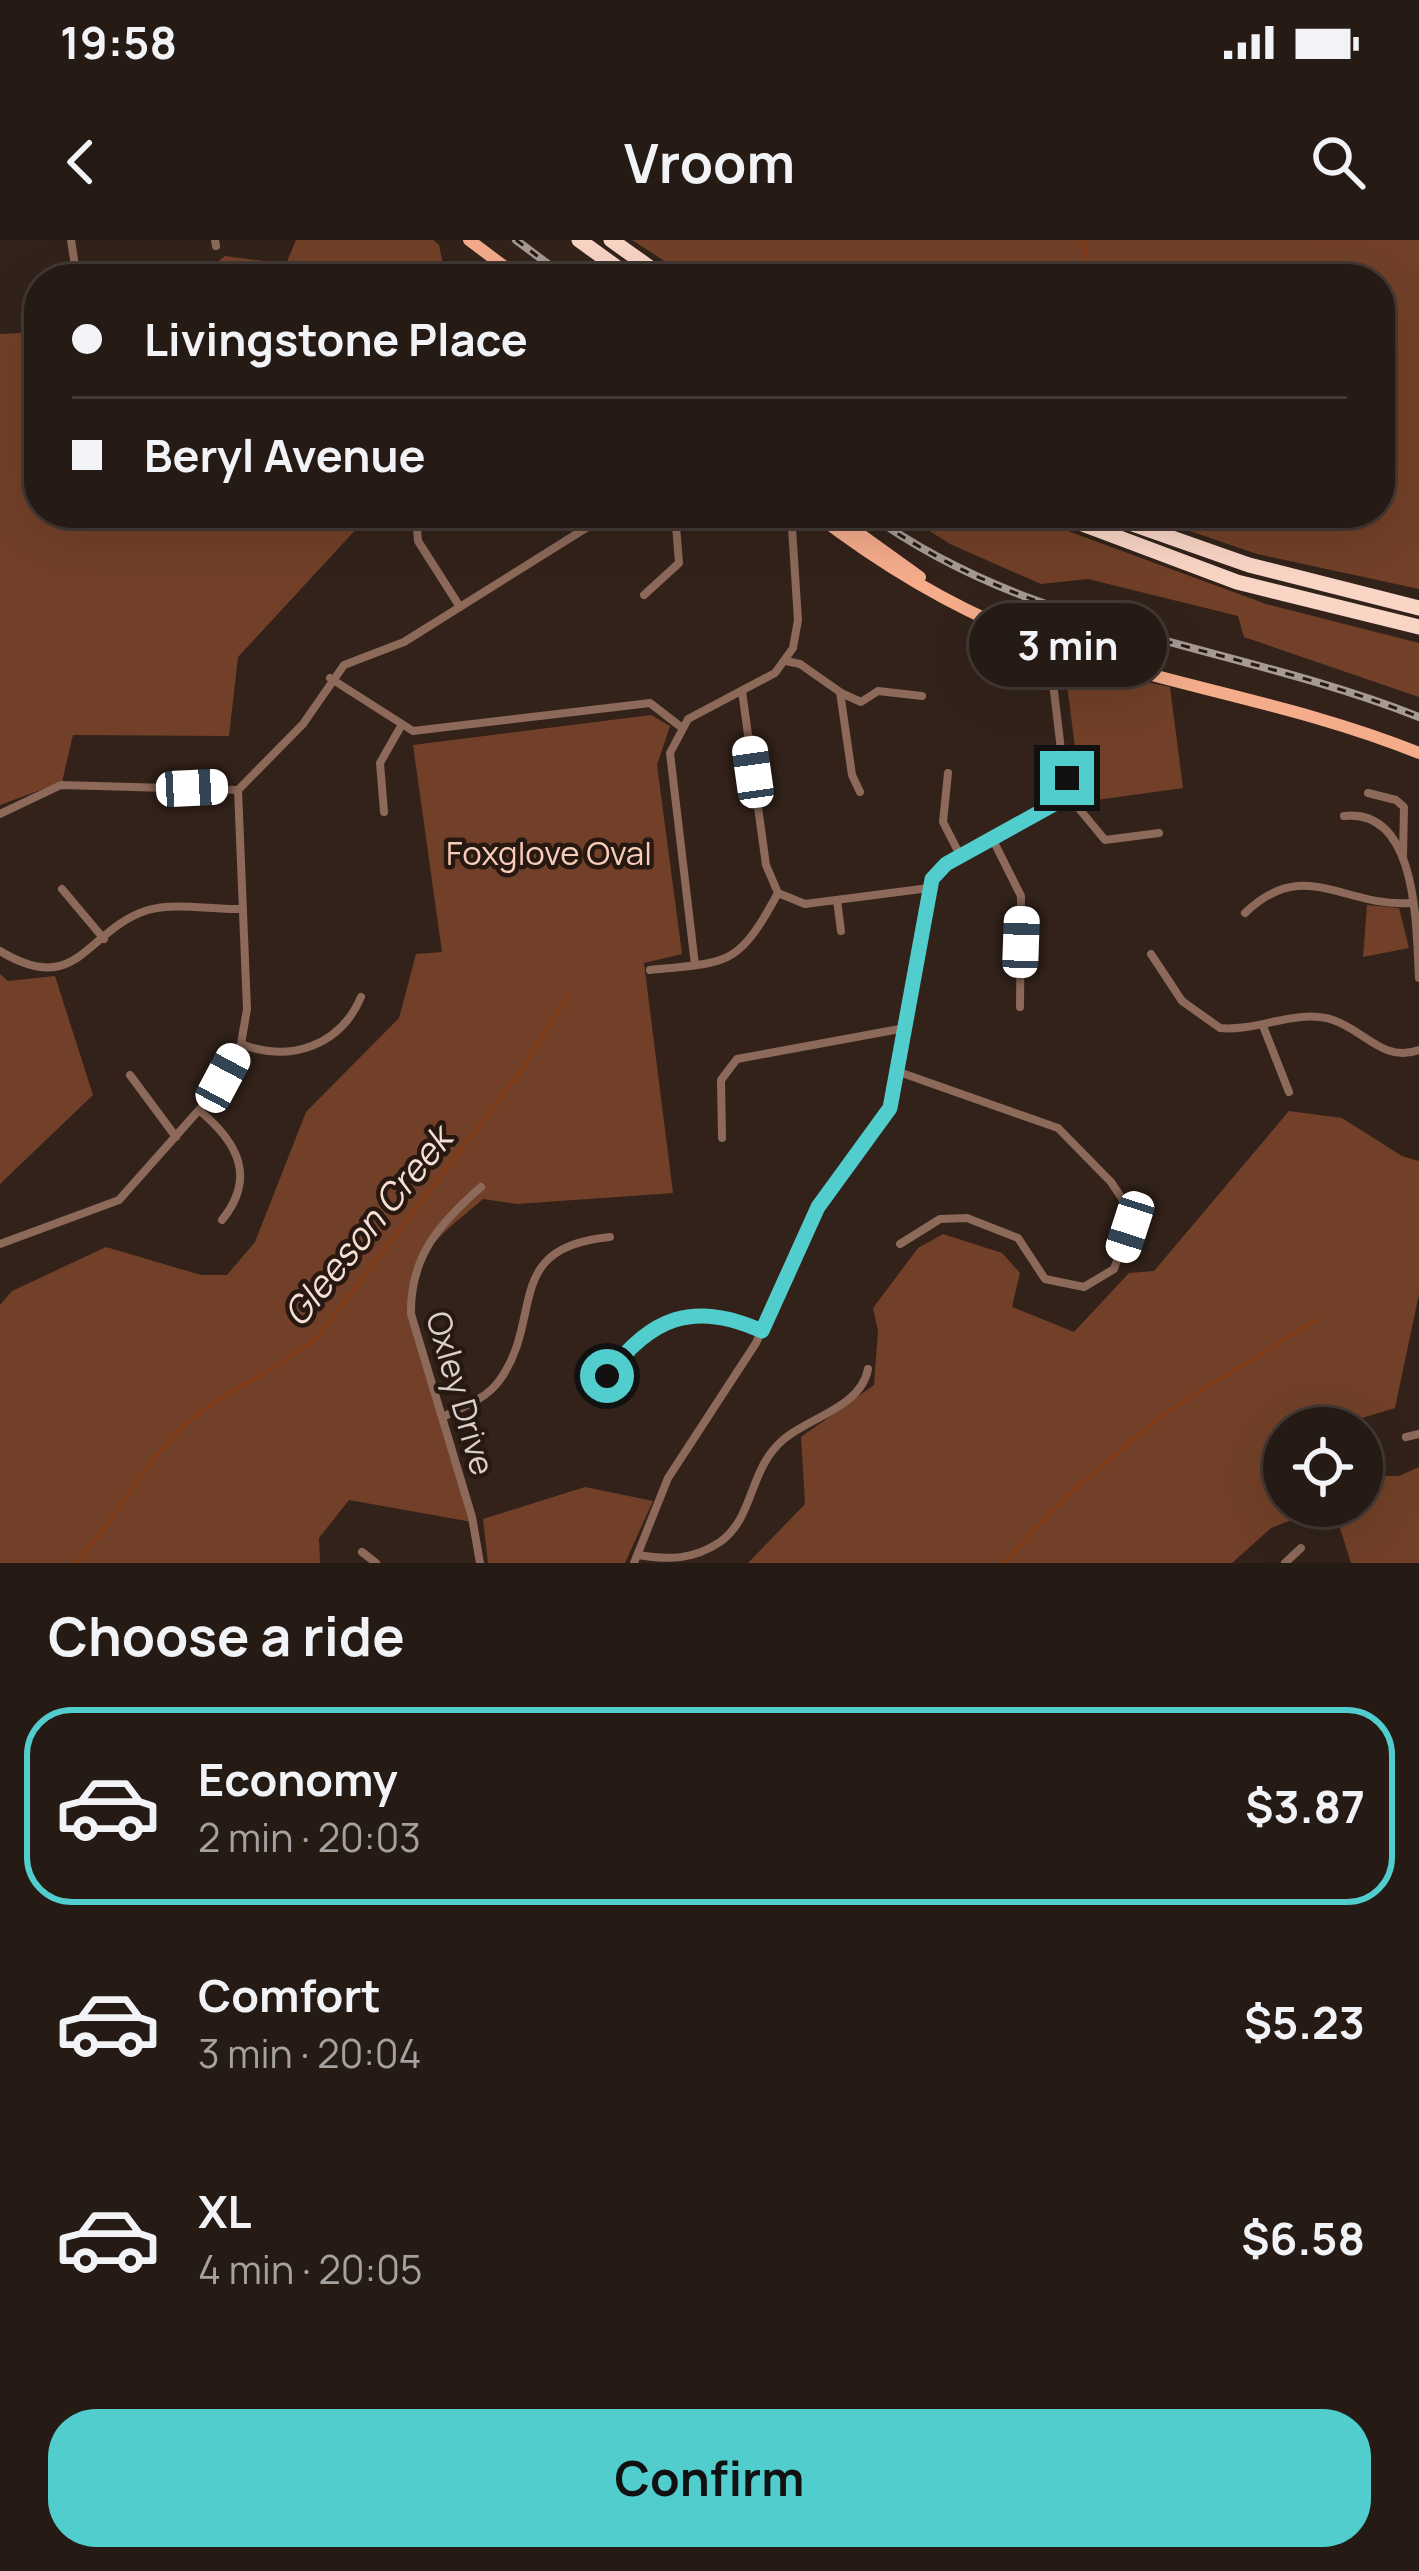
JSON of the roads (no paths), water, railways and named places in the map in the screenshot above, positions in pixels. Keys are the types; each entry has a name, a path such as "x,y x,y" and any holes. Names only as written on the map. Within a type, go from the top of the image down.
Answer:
{"highway":[{"path":"579,240 612,264"},
{"path":"611,240 645,264"},
{"path":"1093,528 1237,582 1419,628"},
{"path":"1144,528 1249,565 1419,608"}],"main road":[{"path":"457,240 488,264"},
{"path":"469,240 501,264"},
{"path":"836,528 922,587 1035,639 1289,707 1419,749"},
{"path":"852,528 926,581 1021,627 1291,700 1419,749"}],"street":[{"path":"417,528 418,541 460,607"},
{"path":"0,1244 114,1204 200,1112 241,1044 247,1009 238,790 303,724 330,679 349,662 396,646 586,528"},
{"path":"644,595 679,563 676,528"},
{"path":"695,965 670,753 681,727 706,706 742,691 786,661 799,620 791,528"},
{"path":"1035,639 1045,646 1051,666 1066,791 1105,840 1159,833"},
{"path":"1051,666 1057,654 1077,653"},
{"path":"786,661 800,664 861,702 878,691 922,696"},
{"path":"330,679 401,726 424,732 650,703 681,727"},
{"path":"742,691 766,865 778,893 805,904 929,888"},
{"path":"840,692 851,776 860,792"},
{"path":"384,812 380,763 401,726"},
{"path":"948,773 943,821 961,856"},
{"path":"0,814 61,785 238,790"},
{"path":"868,1369 857,1393 786,1437 766,1456 740,1522 721,1541 681,1558 636,1559 668,1478 762,1331 818,1207 886,1116 899,1072 929,888 941,868 1058,802 1066,791"},
{"path":"1368,793 1396,800 1404,808 1403,856 1419,978"},
{"path":"1344,816 1383,823 1403,856"},
{"path":"993,840 1021,896 1020,1007"},
{"path":"1245,913 1275,890 1306,884 1371,903 1413,906"},
{"path":"62,889 104,939"},
{"path":"650,970 695,965 740,952 778,893"},
{"path":"837,900 842,932"},
{"path":"0,951 25,965 59,966 88,954 153,908 242,909"},
{"path":"1150,954 1182,1001 1220,1028 1315,1017 1350,1028 1383,1050 1419,1050"},
{"path":"241,1044 272,1054 309,1049 353,1015 361,997"},
{"path":"1263,1026 1289,1092"},
{"path":"722,1138 721,1080 736,1058 905,1028"},
{"path":"899,1072 1058,1128 1130,1205 1130,1227 1110,1275 1077,1288 1046,1279 1012,1233 967,1218 940,1219 900,1244"},
{"path":"130,1075 176,1138"},
{"path":"200,1112 226,1135 240,1162 240,1190 223,1220"},
{"name":"Oxley Drive","path":"479,1563 411,1314 411,1294 428,1241 481,1187"},
{"path":"442,1417 478,1400 502,1378 529,1288 542,1264 581,1240 610,1237"},
{"path":"599,1393 635,1340 676,1320 718,1314 762,1331"},
{"path":"1406,1437 1419,1434"},
{"path":"1285,1563 1300,1548"},
{"path":"362,1552 376,1563"}],"waterway":[{"path":"1083,240 1087,264"},
{"name":"Gleeson Creek","path":"76,1563 147,1468 194,1417 319,1335 521,1071 568,995"},
{"path":"1004,1563 1064,1498 1165,1413 1316,1320"}],"railway":[{"path":"516,240 548,264"},
{"path":"892,528 997,585 1065,611 1349,692 1419,717"}],"park label":[{"name":"Foxglove Oval","path":"549,852"}]}
